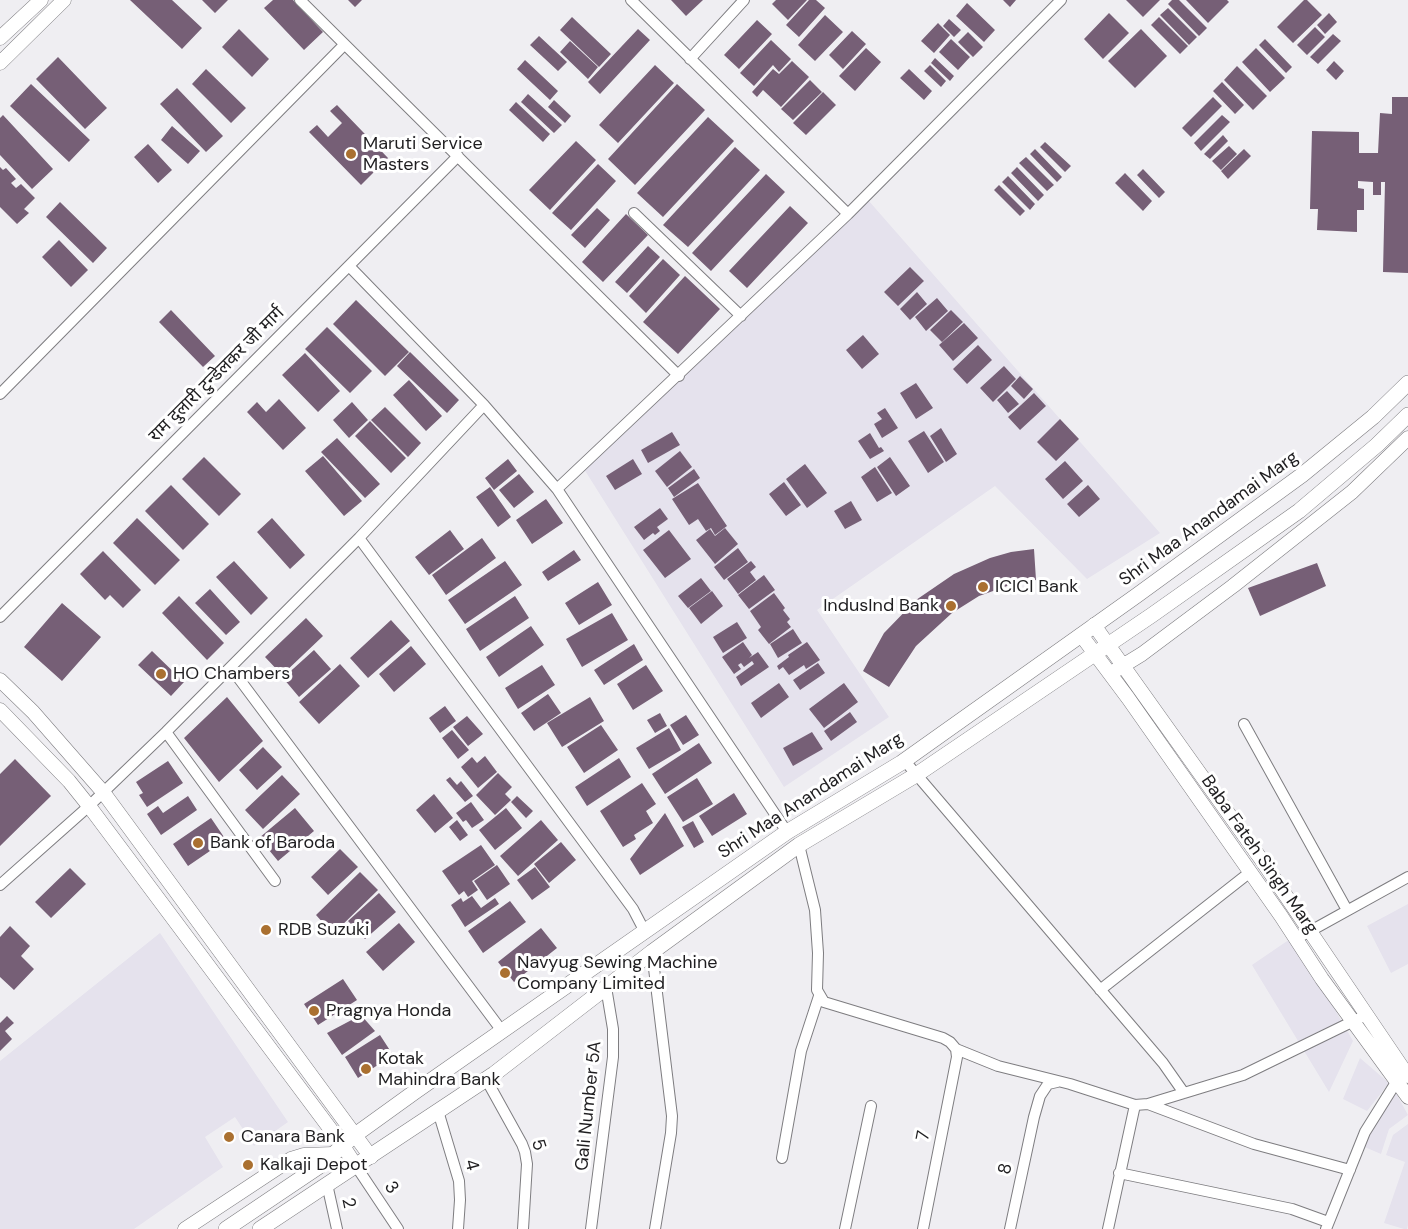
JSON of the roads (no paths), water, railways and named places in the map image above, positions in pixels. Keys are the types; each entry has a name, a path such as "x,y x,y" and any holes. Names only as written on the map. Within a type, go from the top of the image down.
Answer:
{"main road":[{"name":"Shri Maa Anandamai Marg","path":"226,1229 321,1165 355,1135 787,832 904,760 1095,625 1302,476 1373,417 1408,383"},
{"name":"Shri Maa Anandamai Marg","path":"260,1229 371,1157 526,1051 652,952 799,845 916,776 1110,646 1299,511 1377,445 1408,415"}],"street":[{"path":"300,0 679,376"},
{"path":"631,0 848,214"},
{"path":"690,59 744,0"},
{"path":"558,489 848,214 1061,0"},
{"path":"0,63 60,1"},
{"path":"0,38 36,2 46,16"},
{"path":"0,394 344,45"},
{"name":"राम दुलारी टुन्डेलकर जी मार्ग","path":"0,617 458,156"},
{"path":"634,213 741,316"},
{"path":"349,266 484,405 558,489 787,832"},
{"path":"0,885 89,806 231,668 359,538 484,405"},
{"path":"1110,673 1124,666 1233,586 1352,492 1408,438"},
{"path":"359,538 633,909 645,932"},
{"name":"Baba Fateh Singh Marg","path":"1095,625 1309,930 1360,1018 1403,1075 1408,1096"},
{"name":"Baba Fateh Singh Marg","path":"1081,635 1110,673 1322,979 1360,1018"},
{"path":"231,668 502,1031"},
{"path":"0,680 33,712 103,792 371,1157"},
{"path":"0,710 69,781 89,806 338,1150 356,1166"},
{"path":"1244,724 1347,910"},
{"path":"166,732 275,881"},
{"path":"904,760 1163,1063 1184,1093"},
{"path":"799,845 815,910 818,953 817,990 824,1002 943,1038 956,1049 998,1066 1135,1105 1148,1104 1243,1075 1360,1018"},
{"path":"1100,990 1249,873"},
{"path":"1296,939 1408,877"},
{"path":"652,952 672,1116 655,1229"},
{"name":"Gali Number 5A","path":"591,1229 613,1057 613,1029 606,987"},
{"path":"782,1158 801,1051 819,996"},
{"name":"7","path":"923,1229 957,1057 956,1049"},
{"path":"1119,1173 1292,1209 1327,1226 1365,1132 1403,1075"},
{"name":"5","path":"486,1079 525,1152 523,1229"},
{"name":"8","path":"1011,1229 1034,1117 1044,1088 1052,1082 1060,1082"},
{"path":"1148,1104 1254,1144 1350,1170"},
{"path":"1108,1229 1135,1105"},
{"path":"845,1229 871,1106"},
{"name":"4","path":"438,1111 459,1181 459,1229"},
{"path":"185,1229 291,1159 338,1150"},
{"name":"3","path":"356,1166 398,1229"},
{"name":"2","path":"327,1184 337,1229"}],"place":[{"name":"Maruti Service Masters","path":"351,154"},
{"name":"ICICI Bank","path":"983,587"},
{"name":"IndusInd Bank","path":"951,606"},
{"name":"HO Chambers","path":"161,674"},
{"name":"Bank of Baroda","path":"198,843"},
{"name":"RDB Suzuki","path":"266,930"},
{"name":"Navyug Sewing Machine Company Limited","path":"505,973"},
{"name":"Pragnya Honda","path":"314,1011"},
{"name":"Kotak Mahindra Bank","path":"366,1069"},
{"name":"Canara Bank","path":"229,1137"},
{"name":"Kalkaji Depot","path":"248,1165"}]}
